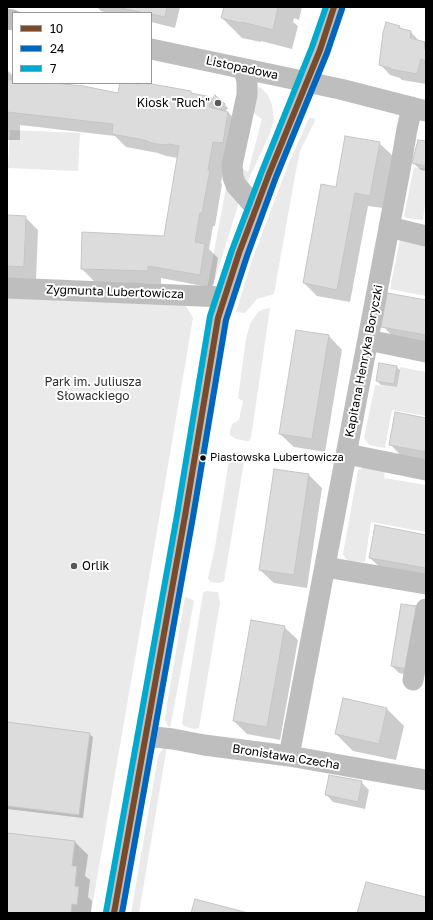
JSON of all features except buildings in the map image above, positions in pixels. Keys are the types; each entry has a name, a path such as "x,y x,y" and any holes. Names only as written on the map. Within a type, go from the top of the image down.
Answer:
{"street":[{"path":"114,913 218,318 256,208 320,50 334,7"},
{"name":"Listopadowa","path":"152,49 340,89 419,109"},
{"path":"244,69 247,82 246,105 232,165 233,177 236,186 256,208"},
{"name":"Kapitana Henryka Boryczki","path":"289,756 407,129 419,109"},
{"path":"389,227 426,236"},
{"name":"Zygmunta Lubertowicza","path":"7,288 224,297"},
{"path":"368,340 426,352"},
{"path":"347,454 426,470"},
{"path":"325,567 426,584"},
{"path":"413,680 426,609"},
{"name":"Bronisława Czecha","path":"145,736 289,756 426,780"}],"green space":[{"path":"257,86 268,95 272,105 274,119 270,133 245,185 237,165 248,172 262,119 250,111"},
{"path":"309,118 314,118 315,121 300,151 274,294 257,299 244,313 236,312 251,263 272,207"},
{"path":"10,130 80,133 78,171 8,168"},
{"path":"414,167 426,169 426,197 423,220 407,218 404,216"},
{"path":"228,177 238,201 238,206 214,282 211,287 207,289"},
{"path":"401,234 426,240 426,296 390,289"},
{"name":"Park im. Juliusza Słowackiego","path":"7,298 185,305 193,318 91,913 7,913"},
{"path":"270,308 251,438 249,441 236,439 230,435 230,431 232,424 239,420 243,401 238,398 246,339 250,324 258,312"},
{"path":"400,367 426,372 426,416 392,410 385,448 369,445 364,438 375,385 397,387"},
{"path":"233,452 240,452 245,456 224,581 219,583 210,582 208,578 215,547 230,454"},
{"path":"365,467 385,470 384,478 426,485 426,532 371,522 365,562 351,561 346,559 343,554 358,470"},
{"path":"206,591 218,592 220,603 199,728 194,729 184,726 182,723 203,593"},
{"path":"185,597 194,601 170,728 165,720 165,717"},
{"path":"167,746 139,913 131,913 158,757 161,751"}],"transit line":[{"name":"7","path":"106,912 177,515 210,316 232,250 312,47 326,7"},
{"name":"10","path":"114,913 185,516 218,318 239,253 269,174 320,50 334,7"},
{"name":"24","path":"122,913 193,517 226,320 247,256 276,177 327,53 342,9"}],"place":[{"name":"Kiosk \"Ruch\"","path":"218,103"},
{"name":"Piastowska Lubertowicza","path":"203,458"},
{"name":"Orlik","path":"74,566"}]}
